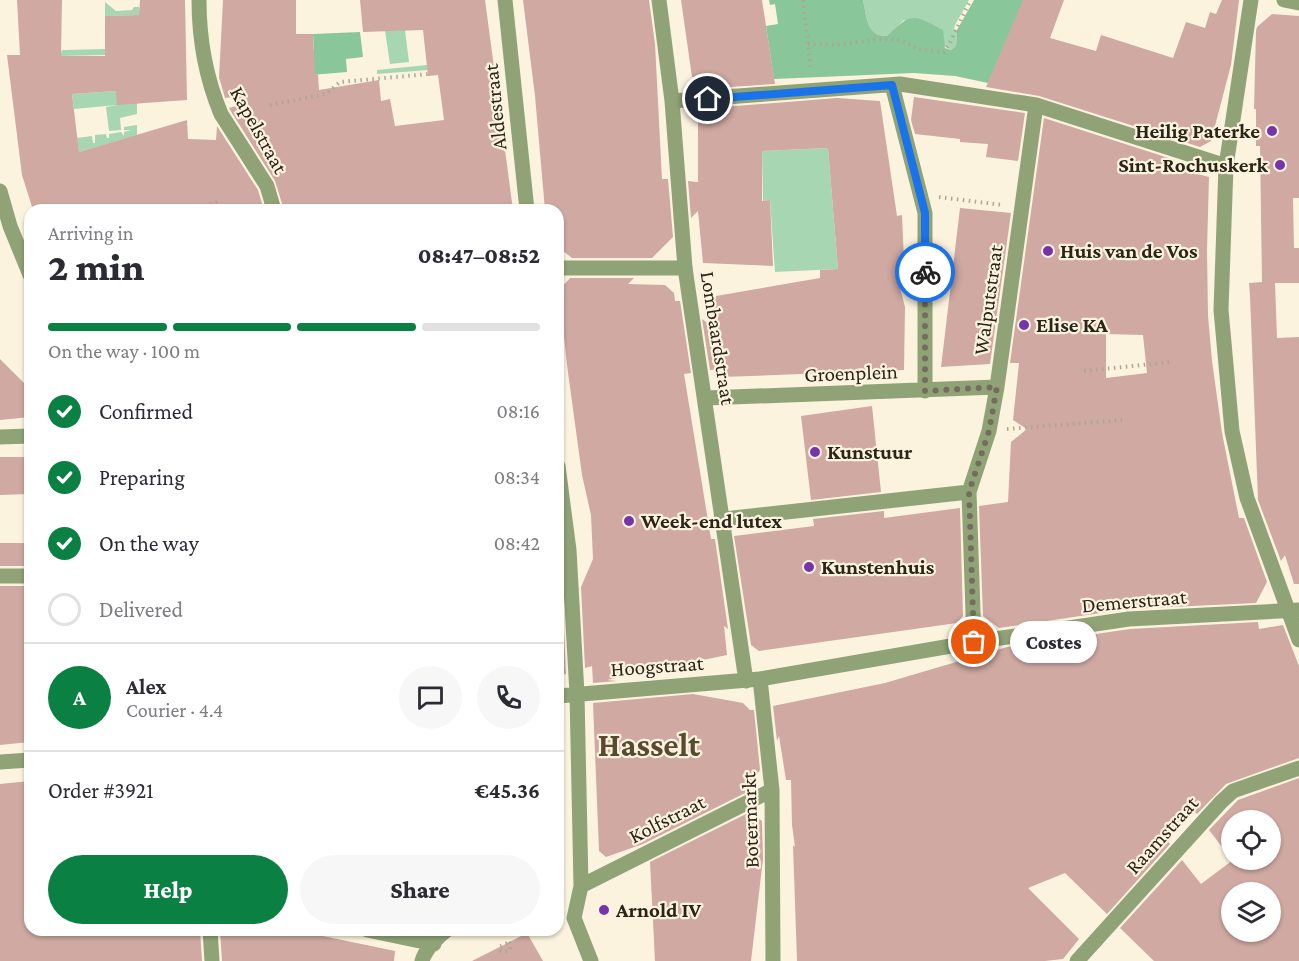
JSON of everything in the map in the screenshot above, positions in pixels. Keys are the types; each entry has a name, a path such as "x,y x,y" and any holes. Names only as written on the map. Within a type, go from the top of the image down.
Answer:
{"street":[{"name":"Kapelstraat","path":"200,0 199,23 204,60 217,103 221,114 267,186 272,204"},
{"name":"Aldestraat","path":"505,0 526,204"},
{"name":"Lombaardstraat","path":"658,0 672,101 686,268 724,519 753,680"},
{"path":"1251,0 1226,166 1221,310 1232,430 1247,498 1293,610 1299,640"},
{"path":"1284,0 1299,3"},
{"path":"672,101 900,84 1036,105 1226,166"},
{"path":"892,85 925,213 925,391"},
{"name":"Walputstraat","path":"974,642 969,492 989,431 997,387 1036,105"},
{"path":"0,191 10,226 24,260"},
{"path":"564,268 686,268"},
{"name":"Groenplein","path":"706,398 997,387"},
{"path":"0,437 24,436"},
{"path":"724,519 969,492"},
{"path":"564,512 569,550 577,694 581,886 574,918 591,961"},
{"path":"0,576 24,576"},
{"name":"Demerstraat","path":"753,680 974,642 1130,619 1293,610"},
{"name":"Hoogstraat","path":"564,695 753,680"},
{"name":"Botermarkt","path":"753,680 772,790 773,961"},
{"path":"0,762 24,760"},
{"name":"Raamstraat","path":"1077,961 1227,796 1233,791 1299,768"},
{"name":"Kolfstraat","path":"581,886 772,790"},
{"path":"564,919 574,918"},
{"path":"210,936 212,961"},
{"path":"396,936 434,944"},
{"path":"422,961 424,953 434,944 438,936"}],"path":[{"path":"803,0 812,90"},
{"path":"808,44 836,45 884,39 902,40 918,49 944,52 971,0"},
{"path":"270,105 326,94 340,82 429,74"},
{"path":"920,195 1022,207"},
{"path":"211,204 220,201"},
{"path":"1084,371 1171,362"},
{"path":"989,431 1123,420"}],"green space":[{"path":"769,0 863,0 867,19 875,33 887,36 902,22 908,19 919,19 943,30 945,48 951,50 956,46 957,30 974,0 1024,0 988,83 955,76 914,73 774,79 766,26 778,24 775,4 770,5"},
{"path":"863,0 969,0 955,25 956,46 951,50 904,20 887,36 875,33 867,19"},
{"path":"105,2 116,11 139,7 140,15 105,16"},
{"path":"405,30 409,62 390,64 385,31"},
{"path":"360,32 363,57 346,59 347,72 287,77 314,50 313,34"},
{"path":"105,49 105,55 60,56 62,50"},
{"path":"427,65 428,70 377,74 377,70"},
{"path":"116,91 137,103 137,114 120,118 121,130 109,131 106,107 117,105 74,109 72,94"},
{"path":"137,125 137,135 79,152 77,138 92,136 93,143 95,143 95,135 106,134 109,138 109,134 121,132 124,136 124,132 131,130 124,130 124,127"},
{"path":"828,148 838,269 775,272 770,200 763,201 762,151"}],"building":[{"path":"17,0 62,0 61,56 105,56 105,16 139,15 140,0 185,0 187,100 117,105 116,91 72,94 79,152 187,120 188,139 216,140 217,126 258,190 262,204 31,204 22,175 7,55 20,55"},
{"path":"223,0 296,0 296,34 313,34 315,75 318,74 319,90 379,80 381,101 390,99 395,126 444,120 438,75 428,76 423,30 363,32 360,0 485,0 512,204 282,204 275,181 229,108 236,106 234,97 225,98 219,78"},
{"path":"523,0 649,0 655,44 662,179 668,179 673,237 652,258 572,258 564,252 564,204 544,204 535,96"},
{"path":"681,0 762,0 775,84 699,89 699,77 692,77"},
{"path":"1023,0 1064,0 1050,38 1096,51 1101,35 1173,58 1186,22 1205,28 1210,12 1216,14 1222,0 1239,0 1231,65 1211,141 1200,147 1039,96 986,87"},
{"path":"1272,14 1299,16 1299,198 1293,198 1294,248 1299,248 1299,283 1275,283 1277,338 1299,337 1299,584 1294,584 1285,555 1281,561 1258,500 1249,283 1262,282 1260,146 1256,146 1256,109 1254,109 1256,31 1257,27"},
{"path":"914,97 1025,113 1018,161 986,157 988,144 960,142 960,139 915,134 911,120"},
{"path":"837,98 880,101 897,216 902,215 905,283 899,284 905,307 904,370 723,377 723,369 710,370 702,319 710,325 707,299 820,278 820,270 838,269 828,148 762,151 762,201 770,200 773,266 703,263 698,211 691,218 688,181 698,182 698,109"},
{"path":"1044,118 1175,160 1164,165 1209,177 1208,316 1212,361 1222,433 1239,518 1244,518 1267,582 1256,603 1128,609 999,628 983,616 979,506 1008,502 1011,442 1027,429 1013,420 1019,363 1010,363","holes":["1106,334 1143,335 1147,373 1106,378"]},
{"path":"960,208 1011,213 990,364 941,367"},
{"path":"570,278 634,278 628,284 665,285 674,293 675,301 680,301 691,373 684,374 711,539 715,539 728,629 724,626 727,655 607,680 617,681 593,683 592,666 585,668 581,587 593,559 591,515 582,475 567,365 564,337 564,285"},
{"path":"0,359 24,383 24,418 0,420"},
{"path":"872,406 881,492 811,500 801,416"},
{"path":"0,457 24,457 24,494 0,495"},
{"path":"960,508 963,616 957,623 759,651 751,645 734,536 814,526 813,519 884,511 884,518"},
{"path":"0,543 24,543 24,566 0,566"},
{"path":"0,586 24,586 24,743 0,745"},
{"path":"1258,622 1259,629 1283,625 1299,666 1299,758 1226,784 1197,814 1194,811 1166,839 1170,844 1107,914 1065,873 1028,888 1079,939 1063,959 1045,961 797,961 791,780 786,780 779,736 777,741 773,706 885,683 1007,647 1130,629"},
{"path":"564,631 566,674 564,674"},
{"path":"693,694 743,703 750,710 754,710 760,770 745,793 643,844 606,857 599,851 593,703"},
{"path":"1299,778 1299,961 1154,961 1120,928 1182,860 1201,884 1221,869 1281,870 1281,810 1228,810 1238,800"},
{"path":"24,782 24,936 200,936 202,961 0,961 0,784"},
{"path":"750,812 762,821 763,859 751,961 655,961 650,862"},
{"path":"1221,818 1221,846 1209,830"},
{"path":"220,936 323,936 395,951 394,961 222,961"},
{"path":"521,936 529,936 543,961 472,961"}],"way so far":[{"path":"925,272 925,391 997,387 989,431 969,492 974,642"}],"place":[{"name":"Heilig Paterke","path":"1272,131"},
{"name":"Sint-Rochuskerk","path":"1280,165"},
{"name":"Huis van de Vos","path":"1048,251"},
{"name":"Elise KA","path":"1024,325"},
{"name":"Kunstuur","path":"815,452"},
{"name":"Week-end lutex","path":"629,521"},
{"name":"Kunstenhuis","path":"809,567"},
{"name":"Costes","path":"974,642"},
{"name":"Arnold IV","path":"604,910"}],"district":[{"name":"Hasselt","path":"649,744"}],"route":[{"path":"708,99 892,85 925,213 925,272"}]}
